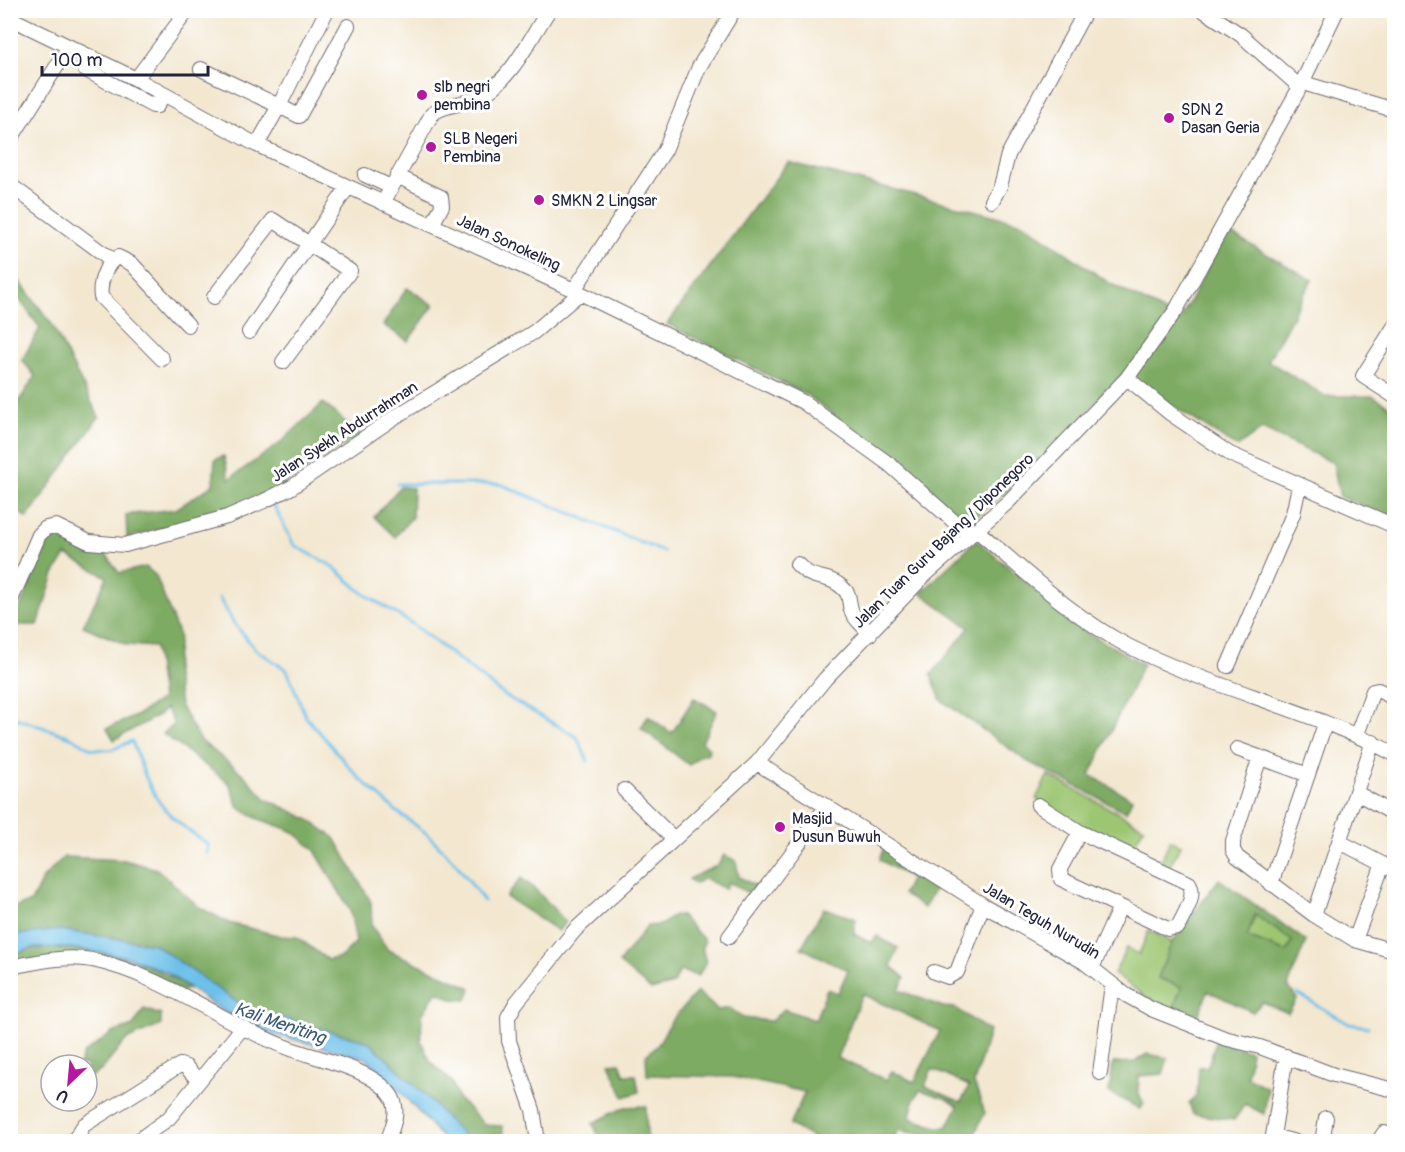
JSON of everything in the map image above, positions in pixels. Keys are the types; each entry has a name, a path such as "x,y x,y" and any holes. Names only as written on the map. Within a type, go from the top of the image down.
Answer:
{"street":[{"path":"136,79 188,10"},
{"path":"257,145 327,10"},
{"path":"383,203 432,114 441,108 472,101 499,84 549,10"},
{"path":"577,292 665,150 699,67 734,10"},
{"path":"992,201 1000,186 1008,155 1086,10"},
{"path":"1203,10 1240,35 1301,85 1395,110"},
{"name":"Jalan Tuan Guru Bajang / Diponegoro","path":"538,1142 533,1110 509,1041 508,1017 525,991 575,930 757,764 825,679 972,532 1008,502 1127,378 1176,310 1301,85 1338,10"},
{"name":"Jalan Sonokeling","path":"10,18 136,79 257,145 577,292 803,402 889,464 1070,609 1128,646 1186,672 1357,734 1395,754"},
{"path":"201,69 299,116 348,26"},
{"path":"10,140 69,47"},
{"path":"88,56 84,69 153,106 157,106 163,95"},
{"path":"365,175 394,181 441,197 442,206 432,225"},
{"path":"10,185 112,260"},
{"path":"249,332 348,187"},
{"path":"214,297 273,220 350,271 283,362"},
{"path":"162,359 101,297 100,287 112,260 118,256 132,264 189,325"},
{"name":"Jalan Syekh Abdurrahman","path":"10,602 39,535 46,528 59,526 89,542 125,545 227,517 256,505 292,487 404,411 534,332 577,292"},
{"path":"1395,327 1363,376 1395,396"},
{"path":"1127,378 1171,414 1230,454 1395,526"},
{"path":"1228,666 1293,514 1299,486"},
{"path":"796,564 813,578 829,579 846,591 852,601 852,612 870,634"},
{"path":"1357,734 1372,691 1378,690 1395,698"},
{"path":"1272,884 1325,724"},
{"path":"1314,915 1373,742"},
{"path":"1237,749 1308,775"},
{"path":"1260,757 1233,850 1237,856 1314,915 1355,940 1395,951"},
{"name":"Jalan Teguh Nurudin","path":"757,764 983,905 1088,965 1134,1000 1175,1020 1224,1038 1286,1056 1334,1075 1395,1090"},
{"path":"624,790 674,839"},
{"path":"1357,793 1395,814"},
{"path":"1038,805 1080,832 1190,883 1191,899 1178,927 1172,930 1060,879 1060,869 1080,832"},
{"path":"729,937 827,807"},
{"path":"1340,842 1389,867 1355,940"},
{"path":"934,972 948,976 957,972 983,905"},
{"path":"1088,965 1117,905"},
{"path":"10,967 61,958 90,960 114,965 138,974 262,1037 352,1070 378,1083 395,1104 396,1114 387,1142"},
{"path":"1100,1073 1112,985"},
{"path":"136,1142 169,1118 243,1027"},
{"path":"1286,1056 1273,1139 1296,1142"},
{"path":"73,1142 84,1125 180,1065 186,1067 198,1080"},
{"path":"1322,1142 1326,1118"},
{"path":"1378,1142 1384,1133 1395,1136"}],"green space":[{"path":"788,162 1023,223 1111,284 1180,320 1227,231 1312,280 1268,361 1325,396 1373,396 1394,409 1394,517 1340,497 1333,463 1262,429 1237,447 1123,374 1036,466 969,523 889,457 807,395 667,324"},
{"path":"11,270 51,323 99,417 27,518 11,507 11,414 35,376 22,360 40,328 11,288"},
{"path":"407,288 434,305 408,341 383,325"},
{"path":"323,403 361,435 264,496 237,508 127,538 126,515 176,509 213,485 215,459 224,456 229,479 279,444"},
{"path":"400,487 413,488 412,517 395,537 374,517"},
{"path":"60,532 104,551 119,573 146,567 156,576 179,636 175,669 180,705 200,740 243,774 266,799 308,819 335,838 371,902 372,926 388,950 471,988 467,1000 452,999 437,991 422,1015 421,1041 431,1062 452,1082 458,1098 485,1125 502,1126 504,1141 468,1141 422,1092 369,1042 244,1007 154,944 59,930 11,936 10,908 31,902 43,878 64,857 124,860 157,869 199,907 229,923 281,936 297,937 328,960 341,957 356,942 350,910 314,849 292,831 256,818 238,807 229,783 163,734 174,724 166,708 159,715 114,740 107,728 136,716 162,699 155,647 127,645 83,626 107,577 66,555 54,574 38,625 12,625 50,539"},
{"path":"976,540 1085,631 1143,664 1090,775 1132,799 1126,812 1027,761 941,700 931,675 969,628 921,593"},
{"path":"694,698 717,711 702,742 709,748 708,754 701,755 689,765 641,728 648,716 672,733"},
{"path":"1048,775 1144,827 1131,850 1084,828 1036,799"},
{"path":"1170,840 1181,845 1168,869 1159,865"},
{"path":"884,847 938,883 924,908 903,894 911,878 880,860"},
{"path":"724,855 736,861 739,877 756,886 753,893 746,892 729,882 725,889 704,878 695,884 689,879 718,865"},
{"path":"521,878 535,889 566,922 558,931 506,897"},
{"path":"1219,879 1306,941 1288,986 1297,999 1288,1013 1262,1002 1253,1012 1208,991 1197,1019 1173,1010 1181,987 1158,978 1172,942","holes":["1255,915 1292,941 1287,952 1247,937"]},
{"path":"824,908 856,919 854,934 871,943 877,936 898,948 891,966 905,978 899,990 943,1007 955,1008 989,1031 974,1083 985,1113 971,1141 950,1141 898,1130 893,1141 818,1141 790,1125 805,1092 733,1077 647,1075 646,1055 657,1046 672,1020 697,992 718,1010 730,1008 743,1018 771,1021 784,1009 815,1020 827,989 838,993 848,970 801,948","holes":["862,994 940,1031 914,1082 892,1071 886,1080 837,1058","932,1069 969,1086 961,1102 925,1086","920,1090 950,1100 958,1106 947,1127 937,1127 910,1118 913,1102"]},
{"path":"1255,914 1292,941 1287,952 1247,937"},
{"path":"674,915 681,916 705,941 702,947 706,963 698,976 680,971 673,984 651,990 619,963 647,926 661,925"},
{"path":"1149,930 1172,942 1158,978 1182,987 1173,1010 1152,1001 1114,974 1126,948 1139,954"},
{"path":"34,948 56,948 115,956 153,968 190,989 182,991 119,962 11,963 11,955"},
{"path":"144,1009 161,1015 161,1025 126,1040 99,1072 99,1053 84,1053 112,1033 133,1026"},
{"path":"1216,1041 1251,1051 1247,1077 1268,1088 1264,1114 1245,1104 1234,1120 1193,1114 1189,1103 1197,1095 1199,1067 1208,1066"},
{"path":"1147,1054 1168,1058 1163,1074 1139,1076 1138,1092 1144,1104 1140,1109 1109,1092 1113,1063 1134,1062"},
{"path":"620,1063 625,1075 636,1075 639,1092 624,1097 609,1064"},
{"path":"646,1106 647,1139 600,1141 593,1123 625,1107"}],"water":[{"name":"Kali Meniting","path":"59,930 154,944 244,1007 369,1042 422,1092 468,1141 445,1141 388,1078 366,1058 261,1031 218,1008 166,972 129,957 71,948 34,948 11,955 10,936"}],"waterway":[{"path":"397,484 500,484 664,552"},
{"path":"273,504 294,545 332,566 363,593 414,625 504,695 577,737 588,761"},
{"path":"219,598 233,622 256,650 287,670 306,717 359,778 395,810 426,833 455,862 484,901"},
{"path":"10,716 71,737 92,749 111,750 132,741 145,776 158,801 177,822 208,844 207,854"},
{"path":"1298,994 1349,1024 1368,1027"}],"place":[{"name":"slb negri pembina","path":"422,95"},
{"name":"SDN 2 Dasan Geria","path":"1169,118"},
{"name":"SLB Negeri Pembina","path":"431,147"},
{"name":"SMKN 2 Lingsar","path":"539,200"},
{"name":"Masjid Dusun Buwuh","path":"780,827"}]}
